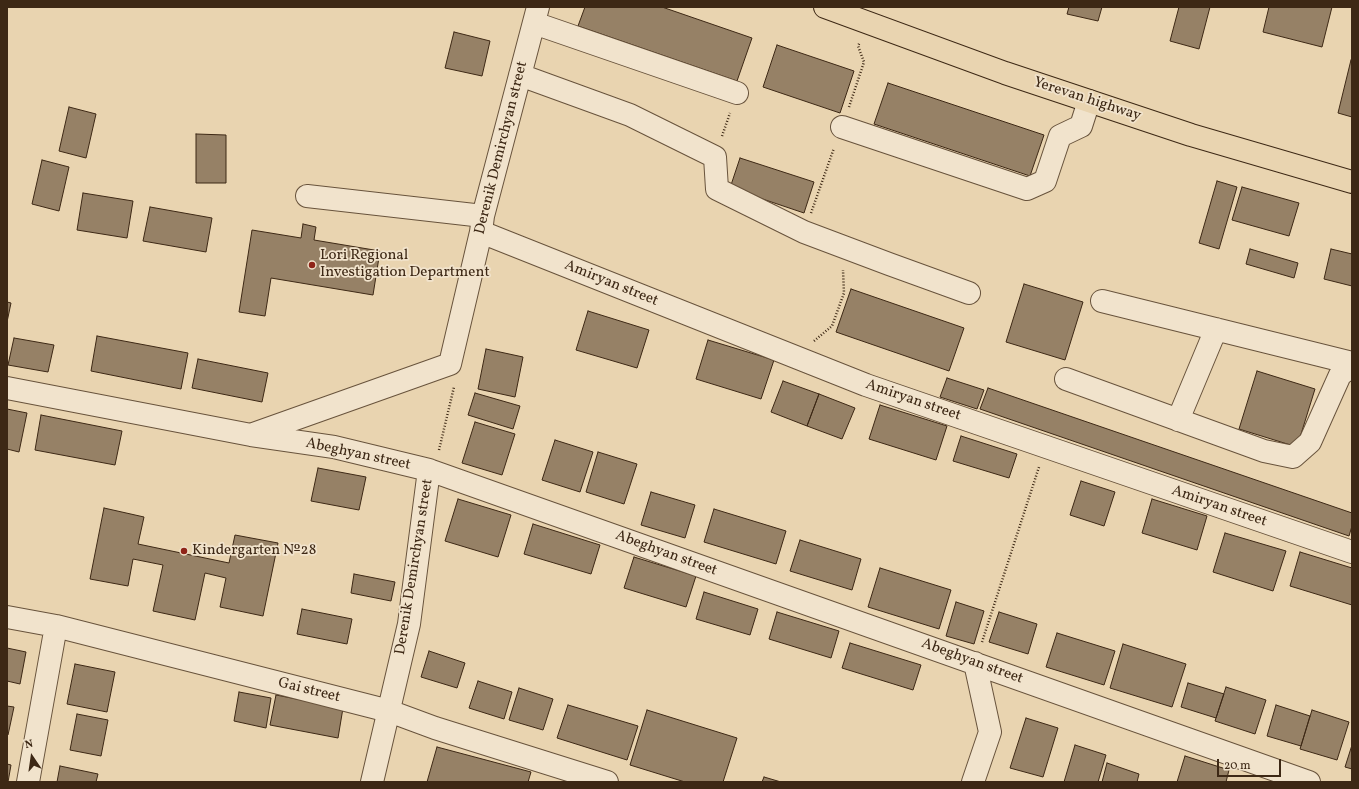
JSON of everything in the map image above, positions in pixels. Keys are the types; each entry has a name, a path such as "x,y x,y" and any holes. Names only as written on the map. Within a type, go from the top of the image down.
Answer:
{"highway":[{"name":"Yerevan highway","path":"825,7 1005,73 1191,135 1352,182"}],"street":[{"name":"Derenik Demirchyan street","path":"450,364 482,224 536,15"},
{"path":"536,15 734,101"},
{"path":"520,75 630,114 715,157 717,189 797,228 869,257 969,293"},
{"path":"842,127 1027,189 1045,181 1060,136 1081,126 1089,101"},
{"name":"Amiryan street","path":"307,196 482,224 866,385 1352,552"},
{"path":"1102,301 1352,363"},
{"path":"1178,420 1216,329"},
{"path":"251,435 450,364"},
{"path":"1066,379 1264,451 1293,457 1310,442 1340,375 1352,366"},
{"name":"Abeghyan street","path":"7,388 251,435 334,448 429,470 1309,782"},
{"name":"Derenik Demirchyan street","path":"372,782 409,624 429,470"},
{"name":"Gai street","path":"7,617 56,626 389,711 435,728 607,782"},
{"path":"28,782 56,626"},
{"path":"973,782 990,732 975,663"}],"path":[{"path":"813,205 864,62 858,46 866,22"},
{"path":"720,142 734,101"},
{"path":"812,342 832,326 844,292"},
{"path":"441,437 456,378 450,364"},
{"path":"975,663 1046,447"}],"building":[{"path":"585,7 662,7 752,38 737,81 578,26"},
{"path":"1069,7 1102,7 1098,21 1067,14"},
{"path":"1179,7 1210,7 1199,49 1170,41"},
{"path":"1269,7 1332,7 1322,47 1263,32"},
{"path":"454,32 490,41 482,76 445,68"},
{"path":"777,45 854,71 840,113 763,87"},
{"path":"1352,60 1352,117 1338,113"},
{"path":"888,83 1044,135 1030,176 874,124"},
{"path":"69,107 96,114 86,158 59,151"},
{"path":"196,134 226,135 226,183 196,183"},
{"path":"740,158 814,182 804,213 730,188"},
{"path":"42,160 69,167 59,211 32,204"},
{"path":"1217,181 1237,187 1219,249 1199,243"},
{"path":"1242,187 1299,203 1289,236 1232,220"},
{"path":"83,193 133,201 127,238 77,230"},
{"path":"150,207 212,218 206,252 143,241"},
{"name":"Lori Regional Investigation Department","path":"303,224 316,227 314,240 380,251 373,295 271,278 265,316 239,312 252,230 301,238"},
{"path":"1250,249 1298,263 1294,278 1246,264"},
{"path":"1331,249 1352,254 1352,286 1324,279"},
{"path":"1024,284 1083,302 1065,360 1006,342"},
{"path":"851,289 964,328 949,371 836,332"},
{"path":"7,302 11,303 7,322"},
{"path":"588,311 649,330 637,368 576,350"},
{"path":"97,336 188,353 181,389 91,371"},
{"path":"14,338 54,345 48,372 8,365"},
{"path":"708,340 774,360 761,399 696,379"},
{"path":"486,349 523,357 515,397 478,389"},
{"path":"198,359 268,373 262,402 192,388"},
{"path":"1257,371 1315,389 1297,447 1239,429"},
{"path":"947,378 984,390 977,409 940,397"},
{"path":"783,381 819,394 807,426 771,412"},
{"path":"988,388 1352,513 1352,526 1349,536 980,409"},
{"path":"475,393 520,406 513,429 468,415"},
{"path":"819,394 855,408 842,439 807,426"},
{"path":"880,405 947,426 936,460 869,439"},
{"path":"7,409 27,413 19,452 7,449"},
{"path":"41,415 122,431 115,465 35,450"},
{"path":"475,422 515,434 502,475 462,463"},
{"path":"961,436 1017,454 1009,478 953,461"},
{"path":"555,440 593,452 580,492 542,480"},
{"path":"598,452 637,464 624,504 586,492"},
{"path":"318,468 366,477 359,510 311,501"},
{"path":"1081,481 1115,492 1104,526 1070,515"},
{"path":"651,492 695,505 685,538 641,525"},
{"path":"458,499 511,515 498,557 445,541"},
{"path":"1152,499 1207,516 1197,550 1142,533"},
{"path":"104,508 144,517 138,544 229,563 235,535 278,543 263,616 220,607 226,578 205,573 195,620 153,611 163,565 133,559 128,586 90,579"},
{"path":"714,509 786,531 776,564 704,542"},
{"path":"533,524 600,545 591,574 524,554"},
{"path":"1225,533 1286,551 1273,591 1213,572"},
{"path":"800,540 861,559 852,590 790,571"},
{"path":"1300,552 1352,568 1352,605 1290,586"},
{"path":"634,557 696,576 686,607 624,588"},
{"path":"880,568 951,590 939,629 868,607"},
{"path":"354,574 395,582 391,601 351,593"},
{"path":"704,592 758,609 750,635 696,619"},
{"path":"956,602 984,611 974,644 946,636"},
{"path":"302,609 352,619 347,644 297,634"},
{"path":"777,612 839,631 831,658 769,639"},
{"path":"999,612 1037,624 1028,654 989,642"},
{"path":"1057,633 1115,651 1104,685 1046,667"},
{"path":"850,643 921,665 913,690 842,668"},
{"path":"1123,644 1186,664 1172,707 1110,688"},
{"path":"7,648 26,652 20,684 7,681"},
{"path":"429,651 465,663 457,688 421,677"},
{"path":"75,664 115,672 107,712 67,704"},
{"path":"478,681 512,692 504,719 469,708"},
{"path":"1188,683 1224,694 1216,718 1181,707"},
{"path":"1226,687 1266,700 1255,734 1215,721"},
{"path":"519,688 553,699 543,730 509,720"},
{"path":"239,692 271,698 266,728 234,721"},
{"path":"276,695 343,708 338,738 270,725"},
{"path":"568,705 638,726 627,760 557,738"},
{"path":"1276,705 1310,716 1301,746 1267,736"},
{"path":"7,706 14,707 8,735 7,734"},
{"path":"647,710 737,738 723,782 685,782 630,765"},
{"path":"1312,710 1349,722 1337,760 1300,749"},
{"path":"77,714 108,720 101,756 70,750"},
{"path":"1026,718 1058,728 1043,777 1010,768"},
{"path":"1075,745 1106,755 1098,782 1064,782"},
{"path":"1352,745 1352,769 1345,767"},
{"path":"437,747 531,772 528,782 427,782"},
{"path":"1185,756 1229,770 1226,782 1177,782"},
{"path":"1107,763 1139,774 1137,782 1102,782"},
{"path":"7,764 11,765 8,782 7,782"},
{"path":"60,766 98,774 96,782 57,782"},
{"path":"764,777 781,782 762,782"}],"place":[{"name":"Lori Regional Investigation Department","path":"312,265"},
{"name":"Kindergarten №28","path":"184,551"}]}
